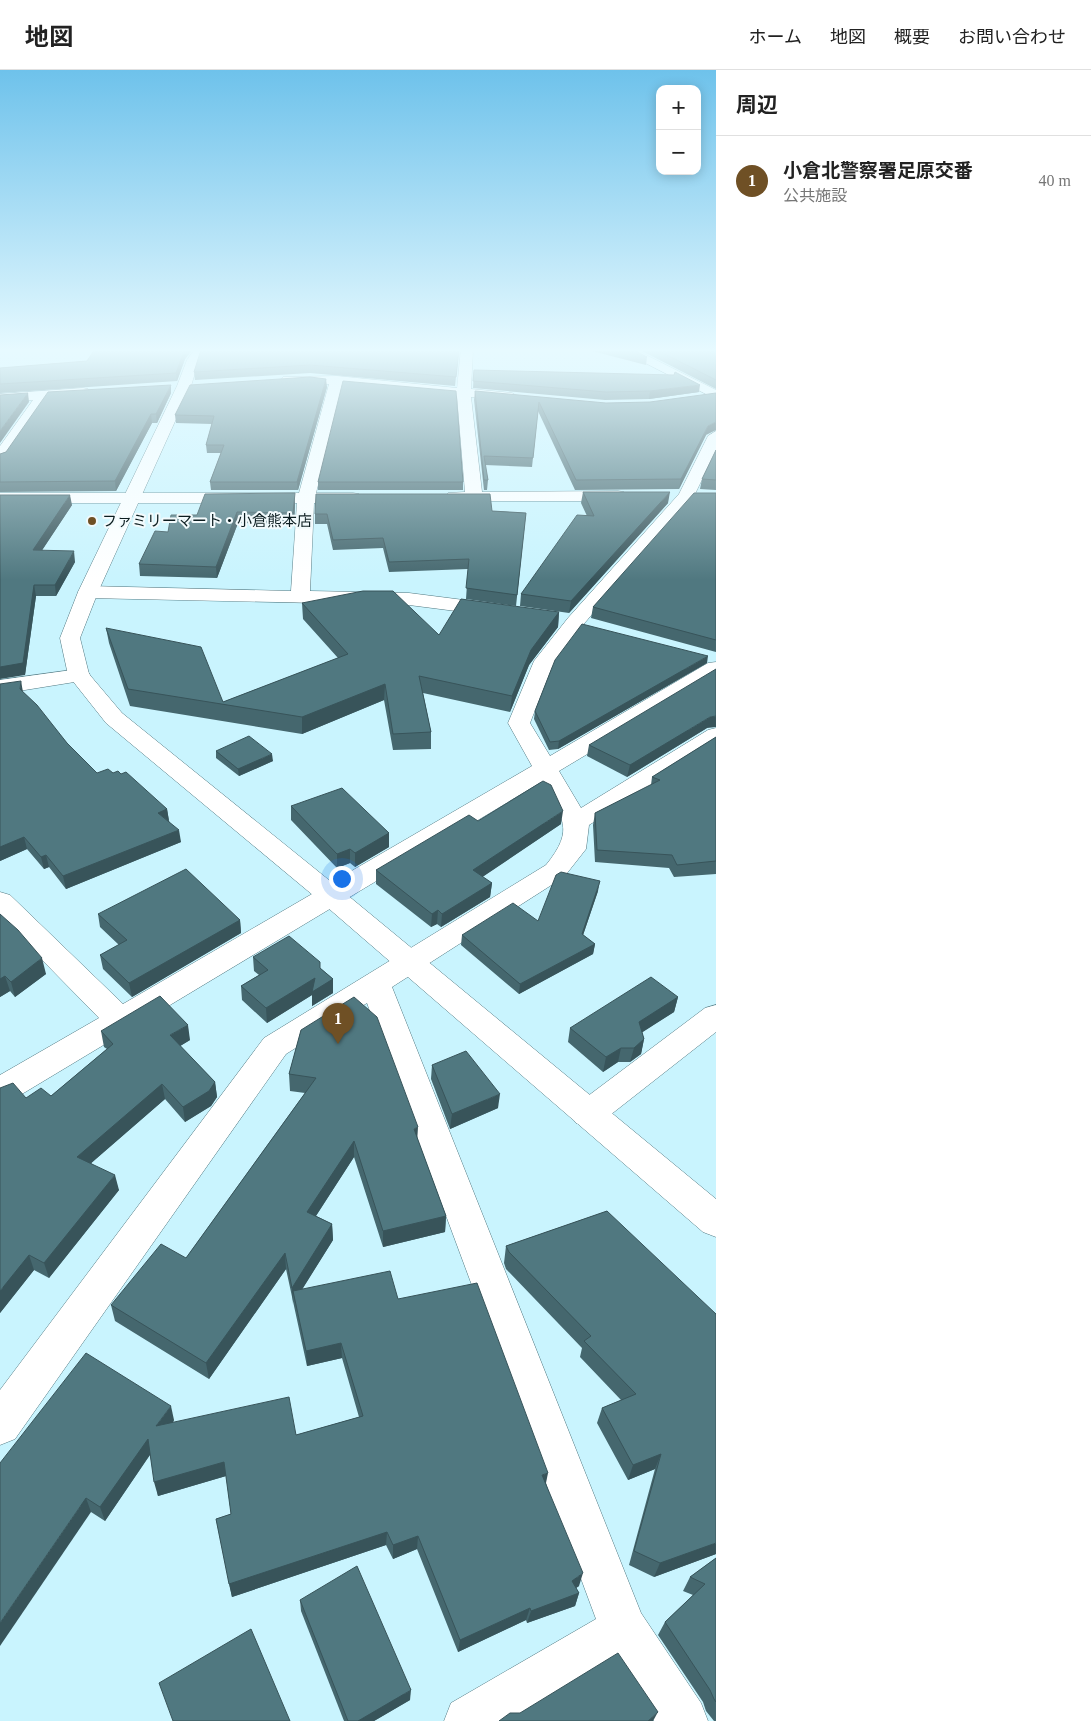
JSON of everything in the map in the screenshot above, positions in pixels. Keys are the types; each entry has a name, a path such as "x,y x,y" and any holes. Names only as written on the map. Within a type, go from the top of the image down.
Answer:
{"street":[{"path":"0,457 22,426"},
{"path":"165,426 88,592 70,638 79,675 114,718 330,895 716,1221"},
{"path":"300,595 306,498 325,426"},
{"path":"467,426 474,497"},
{"path":"0,1424 275,1046 555,871 572,849 577,822 519,723 542,666 575,623 696,497 716,436"},
{"path":"435,497 638,496"},
{"path":"666,496 696,497"},
{"path":"0,498 131,500 366,498"},
{"path":"88,592 300,595 409,599 511,612"},
{"path":"0,1091 330,895 374,872 716,668"},
{"path":"0,686 79,675"},
{"path":"577,822 716,735"},
{"path":"0,901 120,1020"},
{"path":"375,983 624,1629 683,1721"},
{"path":"588,1114 716,1016"},
{"path":"469,1721 624,1629"}],"building":[{"path":"24,426 145,426 115,481 0,482 0,454 6,452"},
{"path":"211,426 313,426 297,482 210,482 224,445 206,445"},
{"path":"332,426 459,426 463,482 318,482"},
{"path":"479,426 536,426 533,458 484,456 488,480 484,480"},
{"path":"550,426 708,426 681,479 576,480"},
{"path":"716,450 716,480 702,479"},
{"path":"583,492 670,492 571,601 521,594 577,515 594,516"},
{"path":"295,493 293,513 237,512 216,567 139,564 155,531 168,532 171,515 197,515 205,494"},
{"path":"694,493 716,493 716,640 593,607"},
{"path":"316,494 490,494 492,511 526,513 517,595 466,588 469,559 389,562 383,538 333,540 327,514 315,514"},
{"path":"0,495 70,495 33,550 74,551 55,585 34,585 23,663 0,667"},
{"path":"363,591 393,591 439,635 461,599 559,612 531,650 512,696 419,676 431,732 393,734 385,684 302,717 128,689 106,628 201,647 223,702 348,654 302,603"},
{"path":"582,624 708,656 559,741 550,742 535,711 555,660"},
{"path":"716,669 716,716 710,717 630,765 589,745"},
{"path":"21,681 20,689 37,705 67,743 97,773 108,769 113,773 118,771 121,774 126,772 167,809 158,813 179,830 63,876 46,855 41,857 24,837 0,847 0,684"},
{"path":"249,736 272,754 238,769 216,751"},
{"path":"716,737 716,861 677,865 672,855 597,850 595,813 660,780 652,777"},
{"path":"543,781 551,785 563,811 473,870 492,883 442,914 438,910 432,914 376,870 469,815 478,821"},
{"path":"342,788 389,833 355,853 350,849 337,854 291,806"},
{"path":"186,869 240,920 129,983 100,955 127,940 98,914"},
{"path":"561,872 600,881 582,934 595,944 520,984 462,935 513,903 538,921 556,875"},
{"path":"0,914 18,930 42,958 11,982 5,976 0,979"},
{"path":"289,936 320,962 320,968 333,979 312,992 315,978 266,1008 241,986 268,970 253,957"},
{"path":"651,977 678,997 639,1022 644,1039 634,1048 621,1048 606,1057 570,1028"},
{"path":"160,996 188,1025 170,1035 215,1082 209,1091 183,1107 162,1084 77,1157 115,1175 44,1263 29,1255 0,1291 0,1088 13,1083 26,1098 41,1088 51,1096 113,1044 101,1031"},
{"path":"354,997 377,1017 418,1127 414,1129 446,1216 383,1231 354,1141 307,1212 332,1224 292,1288 285,1253 206,1363 111,1305 161,1244 186,1258 316,1078 289,1074 301,1030"},
{"path":"466,1051 500,1094 452,1114 432,1065"},
{"path":"607,1211 716,1314 716,1543 660,1563 634,1551 661,1454 633,1465 602,1408 636,1394 584,1341 591,1336 509,1252 506,1246"},
{"path":"390,1271 398,1299 477,1283 548,1473 542,1475 583,1573 572,1581 579,1593 531,1611 530,1608 460,1640 418,1536 393,1545 387,1532 229,1584 216,1519 231,1514 224,1462 154,1482 148,1439 100,1507 86,1498 0,1623 0,1463 86,1353 171,1406 156,1426 289,1397 296,1435 363,1416 341,1343 306,1351 293,1291"},
{"path":"716,1558 716,1702 665,1622 705,1584 690,1577"},
{"path":"357,1566 411,1690 358,1721 348,1721 300,1600"},
{"path":"251,1629 290,1721 173,1721 159,1683"},
{"path":"618,1653 658,1712 648,1721 499,1721 510,1713 520,1713"}],"place":[{"name":"ファミリーマート・小倉熊本店","path":"92,521"},
{"name":"小倉北警察署足原交番","path":"338,1044"}]}
